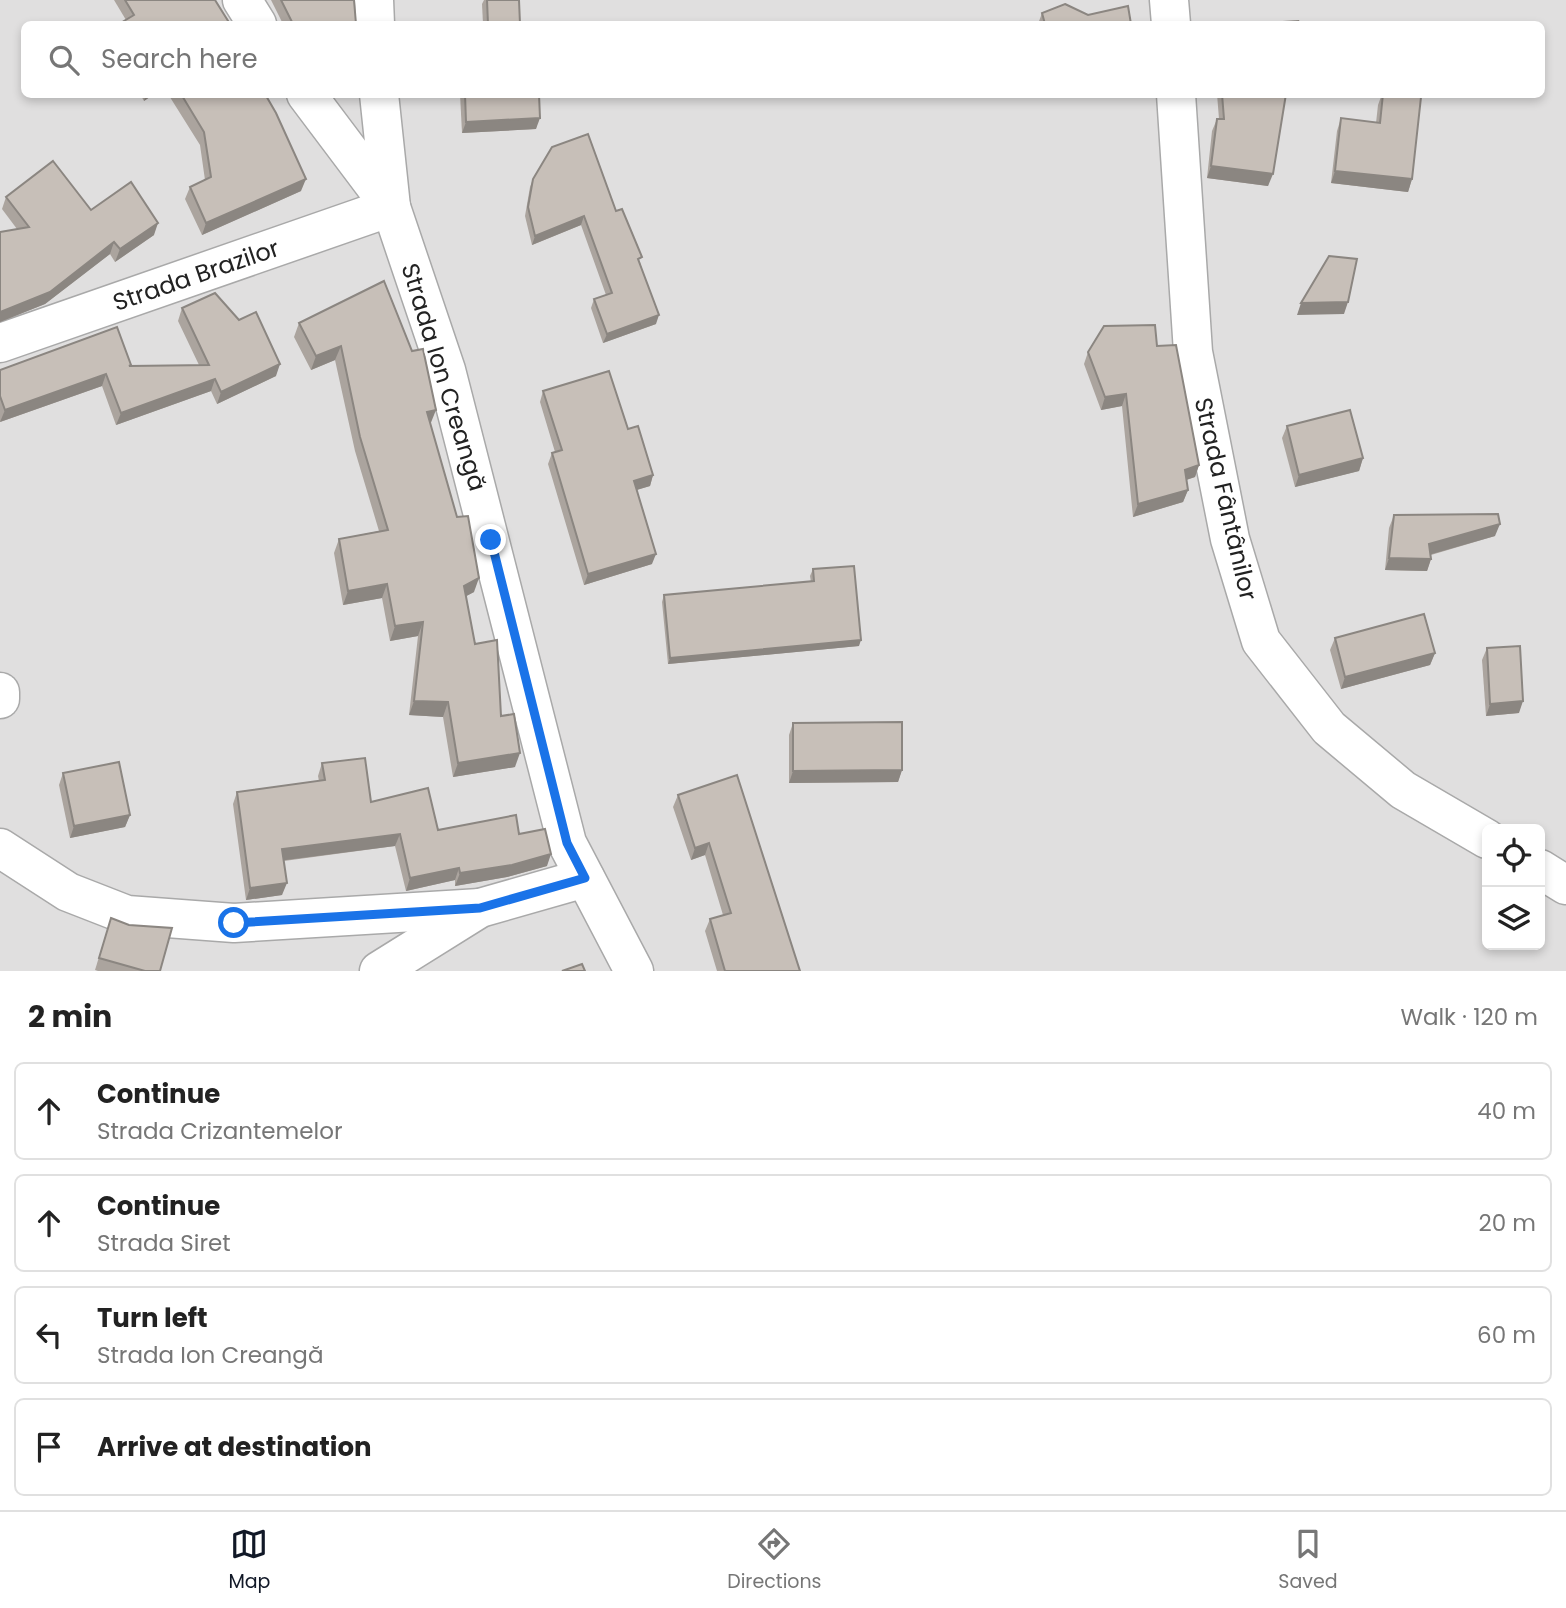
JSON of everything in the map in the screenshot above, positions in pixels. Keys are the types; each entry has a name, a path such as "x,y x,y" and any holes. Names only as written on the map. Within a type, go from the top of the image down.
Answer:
{"street":[{"path":"242,0 255,21"},
{"path":"374,0 375,21"},
{"path":"1169,0 1171,21"},
{"path":"309,98 391,207"},
{"name":"Strada Ion Creangă","path":"379,98 391,207 446,370 567,843 634,971"},
{"name":"Strada Fântânilor","path":"1175,98 1193,352 1230,539 1261,641 1329,728 1404,790 1482,836"},
{"name":"Strada Brazilor","path":"0,343 391,207"},
{"path":"0,692 0,699"},
{"path":"0,848 68,892 127,915 234,923 480,908 585,878"},
{"path":"1545,872 1566,884"},
{"path":"379,971 480,908"}],"shaded area":[{"path":"0,0 1566,0 1566,971 0,971"}],"building":[{"path":"125,0 215,0 228,21 124,21 134,15"},
{"path":"281,0 354,0 356,21 292,21"},
{"path":"487,0 519,0 520,21 488,21"},
{"path":"1065,4 1088,15 1128,6 1130,21 1044,21 1042,13"},
{"path":"183,98 267,98 306,179 206,223 190,187 211,177 204,132"},
{"path":"465,98 539,98 540,118 466,122"},
{"path":"1222,98 1285,98 1273,174 1211,166 1217,119 1224,119"},
{"path":"1383,98 1421,98 1412,179 1335,171 1341,118 1380,123"},
{"path":"588,134 616,211 622,209 642,257 638,259 659,315 607,334 594,299 612,293 584,216 535,236 528,207 533,179 552,147"},
{"path":"53,161 91,210 131,182 158,223 120,249 114,242 50,292 0,312 0,232 29,227 6,197"},
{"path":"1329,256 1357,259 1348,302 1301,303"},
{"path":"384,281 412,351 423,349 436,410 427,412 457,517 468,516 479,578 464,586 475,644 497,640 501,716 514,714 520,753 458,763 448,702 414,701 423,622 395,626 387,584 348,591 339,539 388,530 360,437 341,346 316,356 299,323"},
{"path":"215,293 239,320 256,312 280,364 221,392 215,379 121,413 106,374 5,410 0,396 0,370 117,327 131,365 129,366 209,365 182,308"},
{"path":"1155,325 1157,346 1176,345 1199,465 1185,470 1188,490 1138,504 1126,394 1105,397 1088,352 1104,326"},
{"path":"609,371 628,429 638,426 653,475 634,481 656,554 588,574 552,453 562,450 543,391"},
{"path":"1350,410 1363,458 1299,475 1287,426"},
{"path":"1498,514 1500,524 1429,544 1431,559 1389,558 1394,515"},
{"path":"854,566 861,640 670,658 664,595 814,581 813,569"},
{"path":"1424,614 1435,653 1345,677 1335,638"},
{"path":"1520,646 1523,701 1490,704 1487,648"},
{"path":"902,722 902,770 793,771 793,723"},
{"path":"365,758 371,802 428,788 438,830 516,815 519,834 545,829 551,854 512,865 460,873 459,868 410,878 400,834 282,849 287,883 250,888 237,792 325,780 322,763"},
{"path":"119,762 130,815 74,826 63,773"},
{"path":"737,775 800,971 725,971 710,919 731,913 709,843 695,848 678,795"},
{"path":"111,918 129,925 172,928 160,971 145,971 99,958"},
{"path":"582,964 585,971 562,971"}],"route":[{"path":"234,923 480,908 585,878 567,843 491,540"}]}
